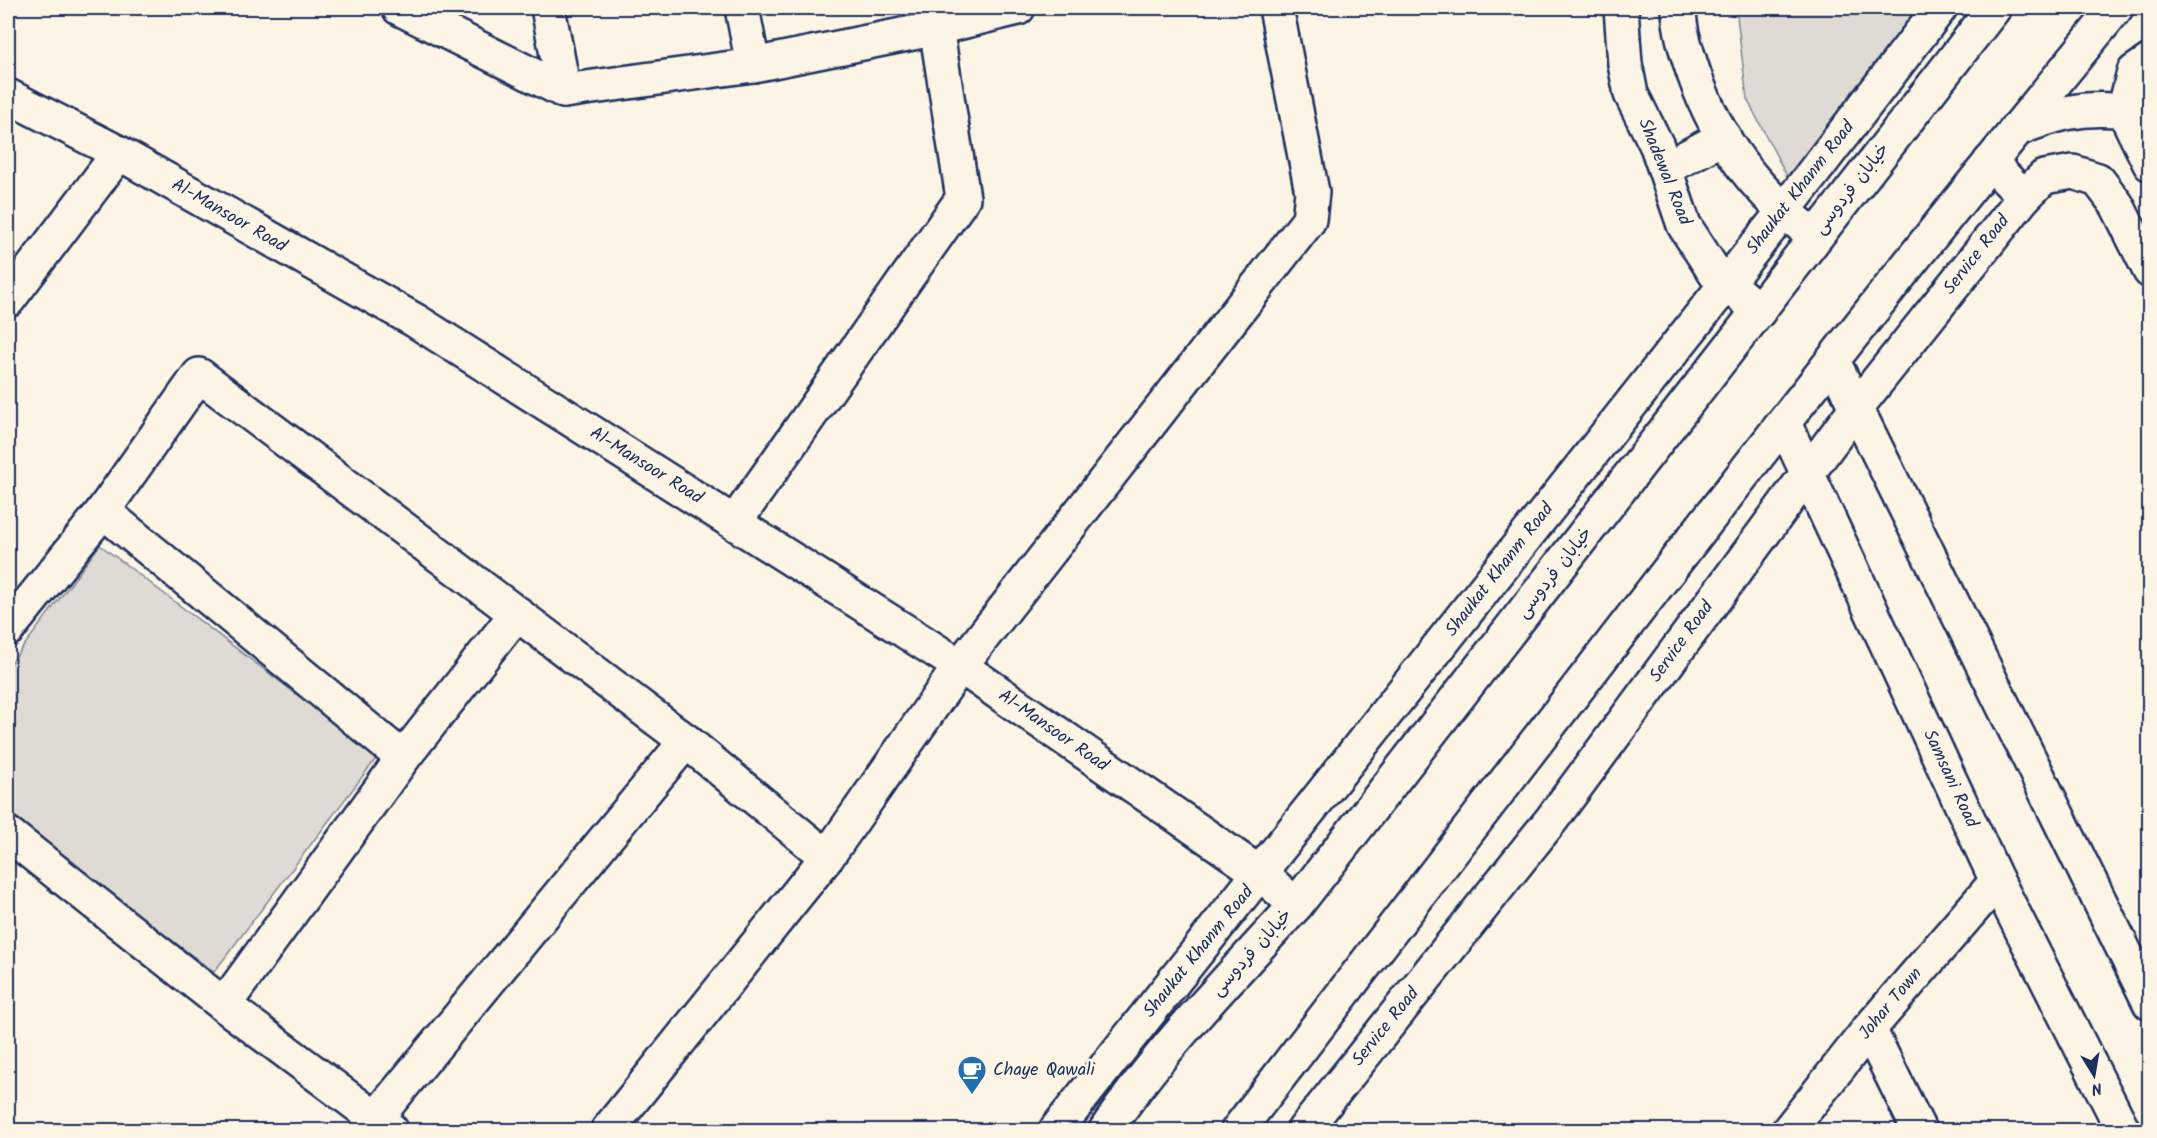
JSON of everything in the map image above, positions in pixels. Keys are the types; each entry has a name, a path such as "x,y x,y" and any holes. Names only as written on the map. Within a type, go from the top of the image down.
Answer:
{"street":[{"path":"399,8 564,91 753,65 935,18 1018,8"},
{"path":"548,8 564,91"},
{"path":"742,8 753,65"},
{"path":"608,1131 827,857 960,666 1309,220 1312,192 1276,8"},
{"name":"Shadewal Road","path":"1621,8 1625,64 1631,94 1666,168 1684,225 1700,251 1726,284 1759,311"},
{"path":"1679,8 1685,50 1702,96 1738,163 1783,212 1815,236"},
{"name":"Shaukat Khanm Road","path":"1056,1131 1783,212 1940,8"},
{"name":"خیابان فردوسی","path":"1106,1131 1126,1100 1199,1013 1296,905 1994,8"},
{"path":"1238,1131 1784,423 2015,130 2116,8"},
{"path":"735,522 963,198 935,18"},
{"path":"2150,61 2134,72 2124,111 2150,164"},
{"name":"Al-Mansoor Road","path":"8,96 118,153 416,321 960,666 1261,874 1296,905"},
{"path":"2015,130 2058,112 2093,109 2124,111"},
{"path":"1666,168 1724,137"},
{"path":"8,300 118,153"},
{"path":"1990,162 2024,197"},
{"name":"Service Road","path":"1304,1131 1552,819 1856,408 2024,197 2044,177 2073,172 2098,180 2118,205 2150,271"},
{"path":"1833,361 2150,1003"},
{"path":"8,629 104,511 199,375 686,741 827,857"},
{"name":"Samsani Road","path":"1784,423 1997,881 2123,1131"},
{"path":"104,511 404,758"},
{"path":"224,1005 404,758 517,613"},
{"path":"8,834 224,1005 383,1124 686,741"},
{"name":"Johar Town","path":"1789,1131 1869,1029 1997,881"},
{"path":"1869,1029 1919,1131"}],"shaded area":[{"path":"1736,8 1926,8 1790,182 1747,99"},
{"path":"100,545 378,756 214,972 8,817 8,667"}],"place":[{"name":"Chaye Qawali","path":"972,1096"}]}
